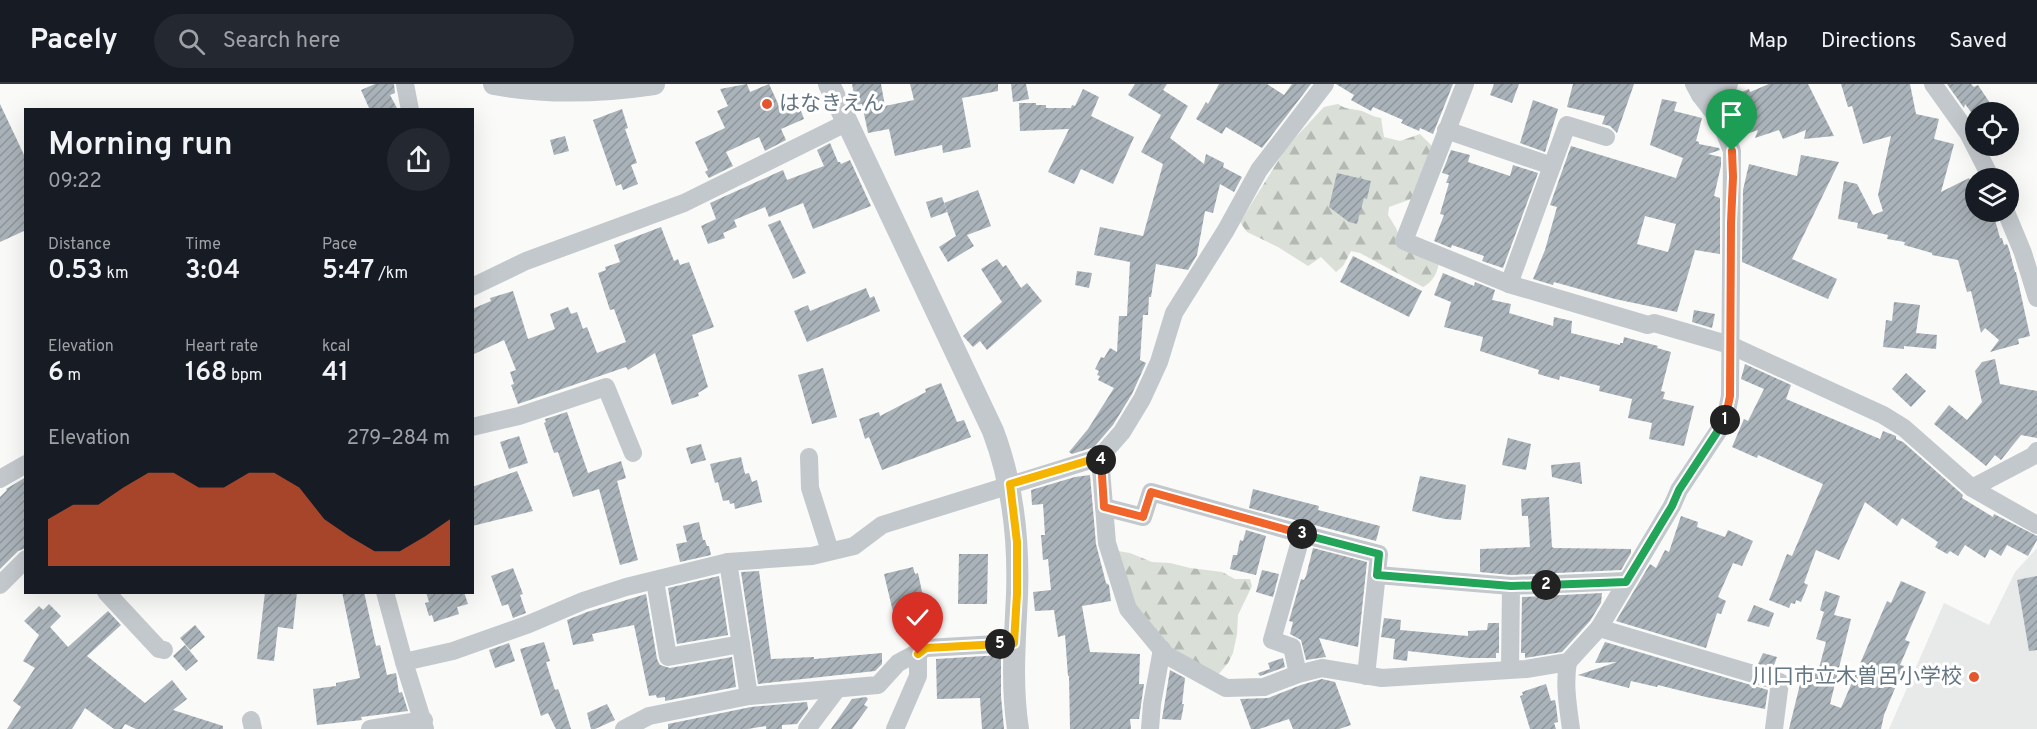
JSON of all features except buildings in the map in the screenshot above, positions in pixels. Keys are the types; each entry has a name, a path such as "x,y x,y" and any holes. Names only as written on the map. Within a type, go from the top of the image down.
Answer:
{"street":[{"path":"405,84 410,108"},
{"path":"494,84 543,91 573,92 654,84"},
{"path":"829,84 993,431 1002,456 1010,484 1017,542 1014,643 1018,729"},
{"path":"404,662 453,651 529,624 583,601 728,562 812,556 854,546 882,525 1100,457 1122,432 1142,399 1159,362 1174,313 1226,230 1259,170 1324,84"},
{"path":"1465,84 1404,241 1509,284 1647,326 1654,323 1730,345 1883,415 1904,428 1972,488 2037,525"},
{"path":"1571,729 1567,704 1568,663 1599,628 1672,506 1679,490 1725,421 1730,396 1732,151 1720,121 1697,90 1729,84"},
{"path":"1933,84 1968,133 1985,168"},
{"path":"474,286 526,261 684,203 848,122"},
{"path":"1509,284 1567,125 1606,137"},
{"path":"1446,130 1552,166"},
{"path":"2010,222 2037,298"},
{"path":"474,427 519,416 606,387 633,453"},
{"path":"1972,488 2033,456 2037,451"},
{"path":"809,457 810,488 830,551"},
{"path":"1100,457 1107,543 1128,609 1167,655 1226,688 1264,687 1322,668 1382,678 1526,669 1568,663"},
{"path":"0,479 24,465"},
{"path":"1104,507 1143,517 1151,492 1379,554 1366,676"},
{"path":"1298,674 1292,647 1272,640 1302,534"},
{"path":"0,585 24,561"},
{"path":"728,562 749,696"},
{"path":"1377,575 1511,586 1626,582"},
{"path":"655,581 668,657 741,644"},
{"path":"1510,669 1511,586"},
{"path":"108,594 159,649 164,650"},
{"path":"370,729 425,725 404,662 386,594"},
{"path":"1599,628 1780,682 1774,729"},
{"path":"624,729 749,696 878,685 898,663 926,648 1014,643"},
{"path":"1150,729 1162,649"},
{"path":"895,729 918,676 918,654"},
{"path":"807,729 837,689"}],"shaded area":[{"name":"川口市立木曽呂小学校","path":"2037,548 2037,729 1889,729 1944,603 1989,625 2015,572"}],"green space":[{"path":"1338,104 1381,118 1384,137 1400,141 1420,134 1432,146 1417,197 1389,207 1388,215 1403,246 1439,261 1434,276 1423,287 1360,253 1351,251 1343,266 1336,272 1321,257 1308,266 1278,247 1247,232 1240,222 1283,153 1295,138 1324,107"},
{"path":"1118,551 1152,562 1222,572 1235,579 1250,579 1252,586 1238,615 1233,653 1217,676 1163,643 1133,602"}],"place":[{"name":"はなきえん","path":"767,104"},
{"name":"川口市立木曽呂小学校","path":"1974,677"}],"route":[{"path":"918,654 926,648 1014,643 1017,542 1010,484 1100,457 1104,507 1143,517 1151,492 1379,554 1377,575 1511,586 1626,582 1672,506 1679,490 1725,421 1730,396 1732,151"}]}
